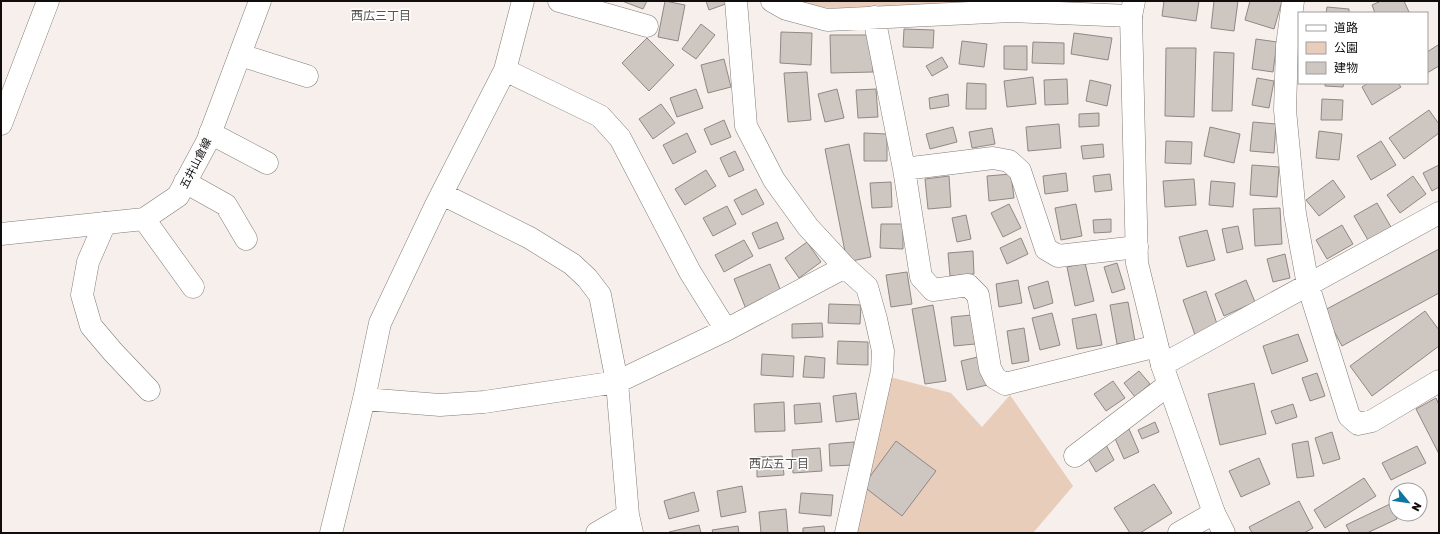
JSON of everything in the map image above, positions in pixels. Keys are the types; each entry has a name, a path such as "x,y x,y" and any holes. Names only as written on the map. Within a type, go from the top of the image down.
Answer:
{"street":[{"path":"1,124 48,1"},
{"name":"五井山倉線","path":"1,234 144,219 178,196 210,133 260,1"},
{"path":"331,533 364,399 380,323 442,194 505,70 523,1"},
{"path":"559,1 647,26"},
{"path":"736,1 746,126 774,180 808,227 845,267 867,287 883,351 882,371 846,533"},
{"path":"772,1 786,9 827,20 1011,6 1133,9 1137,263 1162,365 1214,513 1224,533"},
{"path":"1293,1 1287,46 1285,110 1295,214 1308,285 1348,416 1358,424 1372,421 1439,381"},
{"path":"874,17 904,169 921,277 933,290 968,285 978,295 990,368 995,378 1005,384 1162,365"},
{"path":"240,55 307,76"},
{"path":"505,70 600,116 620,138 690,272 726,330"},
{"path":"210,133 267,163"},
{"path":"904,169 993,158 1009,161 1020,171 1046,249 1058,256 1137,247"},
{"path":"185,182 226,204 246,239"},
{"path":"442,194 530,238 572,264 587,278 600,296 617,382 630,524 597,533"},
{"path":"1075,456 1162,365 1439,213"},
{"path":"144,219 193,287"},
{"path":"105,223 88,262 82,295 91,326 149,390"},
{"path":"364,399 440,405 484,402 617,382 726,330 845,267"},
{"path":"1179,533 1214,513"}],"green space":[{"path":"796,1 981,1 980,4 847,9 817,7"},
{"path":"890,377 951,393 982,427 1010,395 1073,486 1033,533 855,533"}],"building":[{"path":"622,1 647,1 643,9"},
{"path":"665,1 685,5 678,41 658,37"},
{"path":"706,1 730,1 731,2 709,10"},
{"path":"1164,1 1199,1 1196,21 1162,16"},
{"path":"1214,1 1238,1 1234,31 1211,28"},
{"path":"1250,1 1282,1 1274,29 1245,20"},
{"path":"1381,1 1404,1 1409,12 1375,12 1372,5"},
{"path":"1327,7 1349,9 1349,12 1326,12"},
{"path":"701,24 715,35 696,59 682,49"},
{"path":"904,29 934,30 933,48 903,47"},
{"path":"781,32 812,33 811,65 780,63"},
{"path":"1074,33 1112,38 1108,60 1071,54"},
{"path":"830,35 872,35 873,72 831,73"},
{"path":"647,38 674,65 649,91 622,63"},
{"path":"1256,39 1277,42 1273,72 1252,69"},
{"path":"962,41 987,44 984,67 959,64"},
{"path":"1033,42 1064,43 1064,64 1032,63"},
{"path":"1438,45 1439,66 1428,72 1428,51"},
{"path":"1004,46 1027,46 1027,70 1004,69"},
{"path":"1166,48 1196,48 1194,117 1165,116"},
{"path":"1214,52 1234,53 1232,111 1212,111"},
{"path":"942,57 948,67 932,76 926,66"},
{"path":"724,59 731,87 708,93 701,65"},
{"path":"807,72 811,120 788,122 784,73"},
{"path":"1033,77 1036,104 1007,107 1004,81"},
{"path":"1257,78 1274,81 1269,108 1252,105"},
{"path":"1067,79 1068,104 1045,105 1044,80"},
{"path":"1090,80 1111,85 1107,106 1086,101"},
{"path":"967,83 986,84 986,109 966,109"},
{"path":"1325,84 1344,84 1343,87 1325,86"},
{"path":"1366,84 1399,84 1401,87 1372,105 1362,87"},
{"path":"696,89 703,108 677,117 670,98"},
{"path":"837,89 844,118 825,122 818,94"},
{"path":"876,89 878,117 858,118 856,90"},
{"path":"948,94 949,106 930,109 929,98"},
{"path":"1322,99 1343,100 1342,120 1321,120"},
{"path":"661,104 675,123 653,139 639,119"},
{"path":"1429,110 1439,124 1439,133 1404,159 1389,138"},
{"path":"1099,113 1099,126 1079,127 1079,114"},
{"path":"724,120 731,137 711,145 704,129"},
{"path":"1253,122 1276,124 1274,153 1250,151"},
{"path":"1059,124 1061,148 1028,151 1026,127"},
{"path":"953,127 957,142 930,149 926,134"},
{"path":"1210,127 1240,134 1234,163 1204,156"},
{"path":"992,128 995,144 972,148 969,132"},
{"path":"1319,131 1342,134 1339,160 1316,158"},
{"path":"687,133 696,152 673,164 663,145"},
{"path":"864,133 887,134 887,161 864,161"},
{"path":"1166,141 1192,142 1191,164 1165,163"},
{"path":"1381,141 1396,165 1371,180 1357,156"},
{"path":"849,144 871,257 847,262 825,149"},
{"path":"1103,144 1104,157 1083,159 1081,146"},
{"path":"735,151 744,170 729,177 720,158"},
{"path":"1252,165 1279,167 1277,197 1250,195"},
{"path":"1439,165 1439,187 1432,191 1423,173"},
{"path":"706,170 716,186 685,205 675,189"},
{"path":"1066,173 1068,191 1045,194 1043,176"},
{"path":"1011,174 1014,198 989,201 987,176"},
{"path":"1110,174 1112,190 1095,192 1093,176"},
{"path":"949,176 951,207 928,209 925,179"},
{"path":"1413,176 1426,194 1400,213 1387,195"},
{"path":"1194,179 1196,205 1165,207 1163,181"},
{"path":"1333,180 1345,197 1319,216 1306,200"},
{"path":"1211,181 1235,183 1233,207 1209,205"},
{"path":"891,182 892,207 872,208 870,183"},
{"path":"756,189 764,204 742,215 734,200"},
{"path":"1377,203 1391,227 1368,240 1354,216"},
{"path":"1009,204 1021,228 1003,237 991,213"},
{"path":"1076,204 1082,236 1061,240 1055,208"},
{"path":"727,206 736,224 713,236 703,218"},
{"path":"1280,208 1282,244 1255,246 1253,209"},
{"path":"966,215 971,239 957,242 952,218"},
{"path":"1111,219 1111,232 1094,233 1093,220"},
{"path":"777,222 784,239 759,249 752,233"},
{"path":"881,224 903,224 903,249 880,248"},
{"path":"1342,225 1353,244 1327,259 1316,240"},
{"path":"1238,226 1243,249 1227,253 1222,229"},
{"path":"1207,230 1215,260 1187,267 1179,237"},
{"path":"1021,238 1028,254 1007,264 1000,248"},
{"path":"744,240 753,256 724,272 715,255"},
{"path":"807,242 821,262 799,278 785,258"},
{"path":"1439,249 1439,293 1342,346 1323,311"},
{"path":"973,251 974,274 950,276 948,253"},
{"path":"1285,254 1290,278 1273,282 1267,259"},
{"path":"1085,263 1094,301 1075,306 1067,267"},
{"path":"1117,263 1125,289 1112,293 1104,267"},
{"path":"770,264 782,294 746,309 734,279"},
{"path":"907,272 912,304 891,307 886,275"},
{"path":"1018,280 1022,303 999,307 996,284"},
{"path":"1246,280 1255,302 1224,316 1215,294"},
{"path":"1048,281 1053,303 1034,309 1028,287"},
{"path":"1206,291 1218,327 1195,335 1183,300"},
{"path":"1128,302 1135,341 1117,344 1110,305"},
{"path":"829,304 861,305 860,324 828,323"},
{"path":"933,305 946,381 925,384 912,309"},
{"path":"1425,311 1439,330 1439,346 1372,396 1350,366"},
{"path":"1052,313 1060,345 1040,350 1032,318"},
{"path":"1096,314 1102,345 1077,349 1072,319"},
{"path":"972,315 975,344 954,346 951,317"},
{"path":"822,323 823,337 792,338 792,324"},
{"path":"1024,328 1029,361 1012,364 1007,331"},
{"path":"1298,334 1308,361 1272,374 1263,346"},
{"path":"838,341 868,342 868,365 837,364"},
{"path":"762,354 794,356 793,377 761,375"},
{"path":"805,356 825,358 824,378 803,377"},
{"path":"982,356 987,385 967,390 961,361"},
{"path":"1139,371 1150,384 1135,397 1124,383"},
{"path":"1317,373 1325,396 1310,401 1302,378"},
{"path":"1113,381 1125,398 1106,411 1094,394"},
{"path":"1254,383 1266,434 1220,445 1208,394"},
{"path":"856,393 859,419 836,422 833,396"},
{"path":"1436,398 1439,405 1439,454 1416,409"},
{"path":"784,402 785,431 755,432 754,404"},
{"path":"820,403 822,422 795,424 794,405"},
{"path":"1293,404 1297,417 1276,424 1271,411"},
{"path":"1155,422 1159,432 1142,439 1138,430"},
{"path":"1129,429 1139,452 1124,459 1114,436"},
{"path":"1332,432 1340,459 1323,464 1315,438"},
{"path":"896,441 936,471 902,516 863,486"},
{"path":"1308,441 1314,476 1297,478 1292,444"},
{"path":"854,442 855,465 830,466 829,444"},
{"path":"1105,443 1114,460 1096,472 1086,455"},
{"path":"1417,446 1426,463 1391,480 1382,463"},
{"path":"820,448 822,471 793,473 792,450"},
{"path":"782,456 784,475 757,477 757,457"},
{"path":"1259,458 1270,484 1241,497 1229,471"},
{"path":"1364,478 1376,496 1325,528 1314,510"},
{"path":"1154,484 1172,513 1140,533 1130,533 1114,508"},
{"path":"742,486 746,512 721,517 717,491"},
{"path":"694,492 699,511 669,519 664,501"},
{"path":"801,493 833,495 831,516 799,513"},
{"path":"1299,501 1313,528 1304,533 1252,533 1249,527"},
{"path":"1388,505 1388,522 1391,522 1367,533 1350,533 1346,525"},
{"path":"786,509 788,533 761,533 759,512"},
{"path":"699,525 701,533 669,533 669,532"},
{"path":"738,526 739,533 713,533 712,530"},
{"path":"824,526 825,533 803,533 803,528"}],"district":[{"name":"西広三丁目","path":"381,15"},
{"name":"西広五丁目","path":"779,463"}]}
